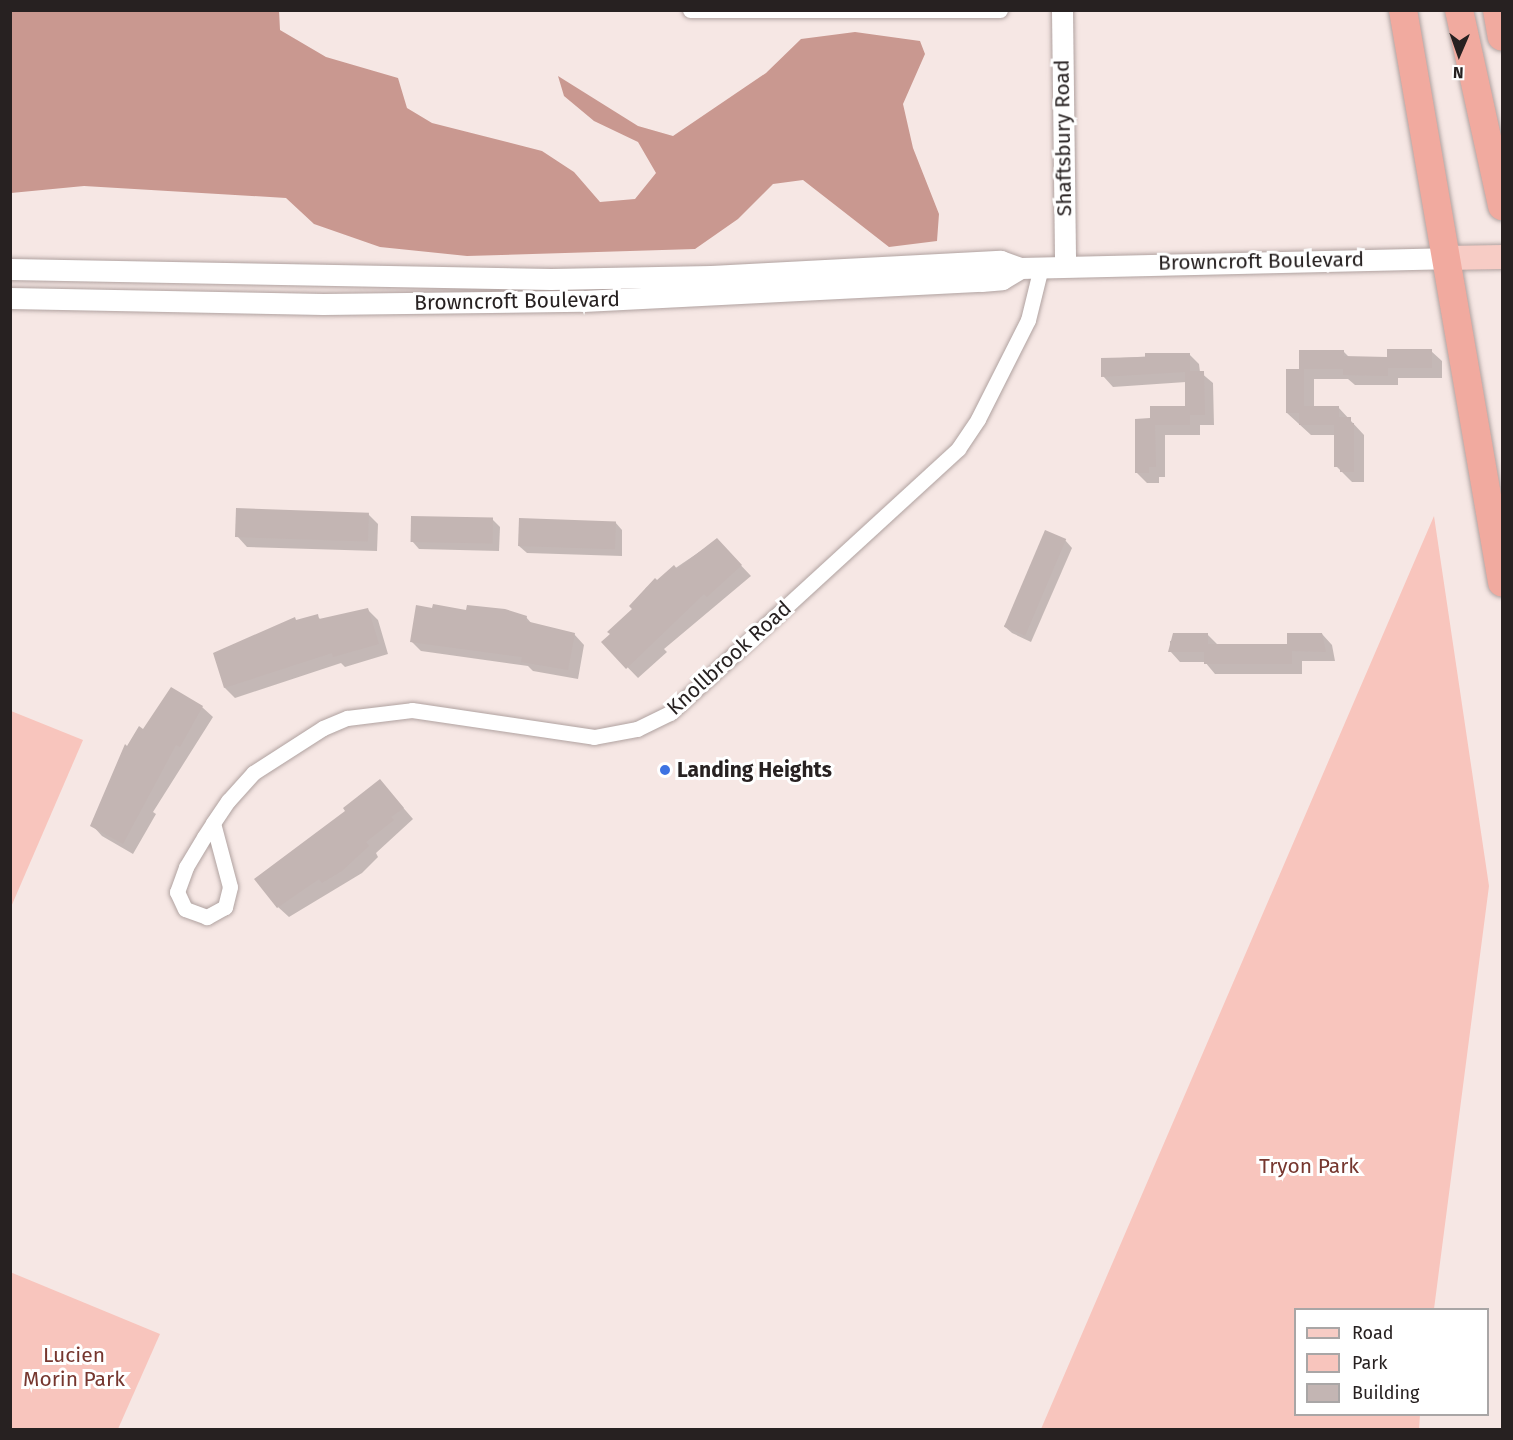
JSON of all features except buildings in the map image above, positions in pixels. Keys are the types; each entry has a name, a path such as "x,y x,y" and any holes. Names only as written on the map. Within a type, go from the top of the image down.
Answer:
{"highway":[{"path":"1403,10 1503,582"},
{"path":"1459,10 1501,199"},
{"path":"1497,10 1503,37"}],"main road":[{"name":"Shaftsbury Road","path":"1062,10 1065,266"},
{"name":"Browncroft Boulevard","path":"10,269 530,279 711,276 992,261 1020,268 1503,257"},
{"name":"Browncroft Boulevard","path":"10,298 323,304 583,301 981,281 1002,279 1020,268"}],"street":[{"path":"690,10 732,12 1000,10"},
{"name":"Knollbrook Road","path":"213,823 230,887 225,907 207,917 185,909 177,892 186,867 213,823 253,773 294,744 347,718 412,710 594,737 637,729 670,713 958,449 978,419 1028,320 1041,267"}],"green space":[{"name":"Tryon Park","path":"1434,516 1489,886 1434,1308 1294,1308 1294,1416 1420,1416 1419,1429 1041,1429"},
{"path":"11,711 83,740 11,907"},
{"name":"Lucien Morin Park","path":"10,1272 160,1334 118,1429 11,1429"}],"shaded area":[{"path":"279,10 280,30 326,57 398,78 407,108 432,123 542,151 574,172 600,202 635,199 656,173 638,142 594,121 564,96 558,76 638,126 673,136 766,73 801,39 855,32 920,41 925,54 903,104 913,148 939,214 937,241 889,247 803,180 773,184 738,219 695,249 467,256 380,247 314,224 286,198 84,186 11,193 11,11"}],"place":[{"name":"Landing Heights","path":"665,770"}]}
